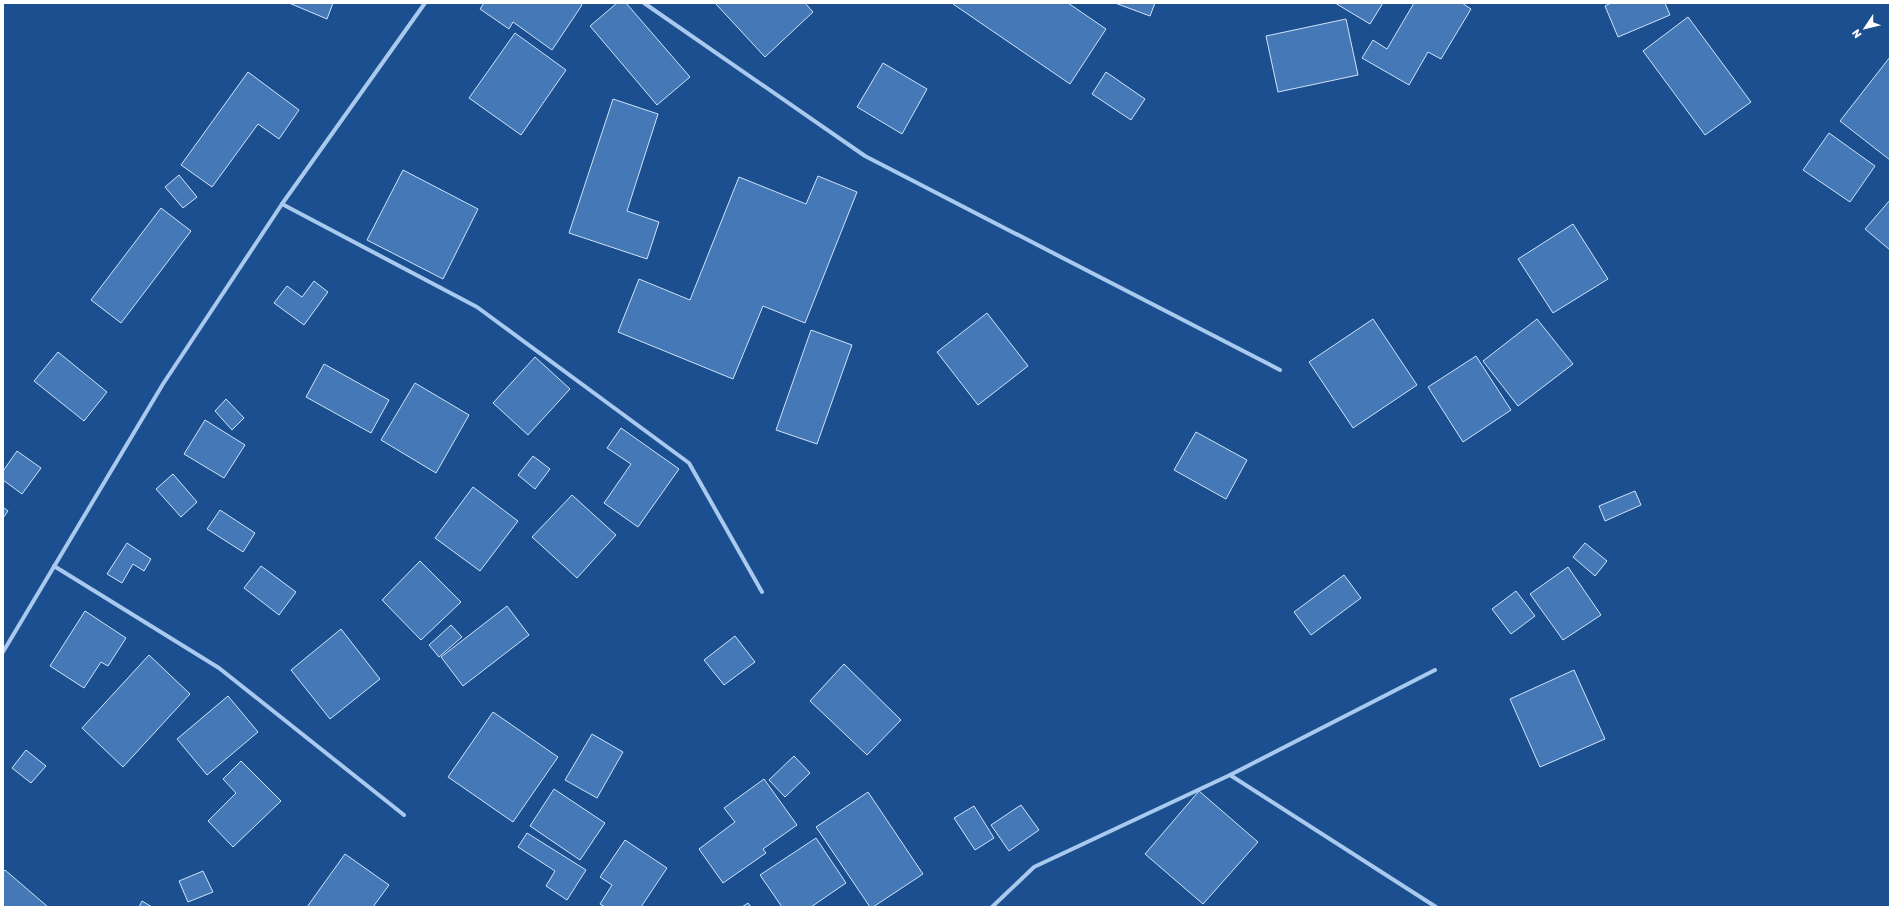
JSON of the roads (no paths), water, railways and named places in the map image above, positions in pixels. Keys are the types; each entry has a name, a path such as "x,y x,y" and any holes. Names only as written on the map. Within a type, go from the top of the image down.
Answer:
{"street":[{"path":"3,652 163,384 282,204 425,3"},
{"path":"644,3 865,156 1280,370"},
{"path":"282,204 477,308 689,463 762,592"},
{"path":"54,566 219,668 404,815"},
{"path":"992,907 1034,867 1230,775 1435,670"},
{"path":"1230,775 1436,907"}]}
